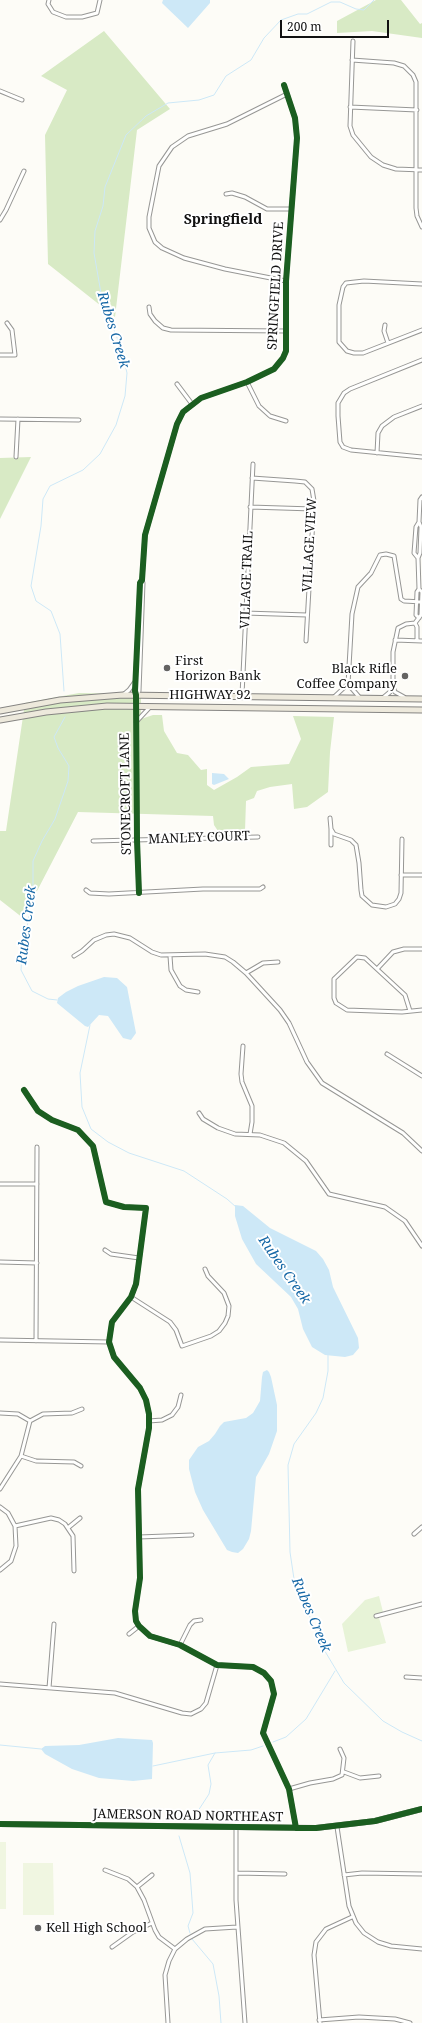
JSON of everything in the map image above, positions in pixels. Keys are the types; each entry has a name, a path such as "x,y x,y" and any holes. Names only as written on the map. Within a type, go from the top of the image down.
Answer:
{"main road":[{"name":"HIGHWAY 92","path":"0,711 60,700 123,695 242,695 422,699"},
{"name":"HIGHWAY 92","path":"0,720 70,709 136,706 422,710"}],"street":[{"path":"49,0 48,4 53,12 66,17 82,17 97,13 100,0"},
{"path":"353,41 350,107 350,126 353,134 371,157 383,165 396,169 422,170"},
{"path":"352,60 394,63 404,66 412,74 416,82 416,216 422,227"},
{"name":"SPRINGFIELD DRIVE","path":"136,695 138,691 144,544 148,524 183,412 201,398 247,382 274,369 281,363 286,351 286,281 296,138 295,118 284,85"},
{"path":"0,90 22,100"},
{"path":"286,281 225,269 184,258 162,248 155,242 149,228 149,217 159,166 172,147 188,136 227,124 287,94"},
{"path":"350,107 417,110"},
{"path":"0,220 24,171"},
{"path":"226,194 232,193 245,197 267,209 291,209"},
{"path":"422,284 364,281 346,283 343,287 338,324 339,342 341,346 354,354 363,353 422,330"},
{"path":"149,307 150,314 155,321 163,328 171,330 286,331"},
{"path":"0,354 15,355 12,330 7,323"},
{"path":"385,325 384,331 388,343"},
{"path":"422,360 356,386 344,393 338,403 340,442 343,447 351,450 377,453 422,456"},
{"path":"247,382 259,406 270,416 286,421"},
{"path":"177,384 192,404"},
{"path":"377,453 378,433 382,426 394,417 422,406"},
{"path":"0,419 79,420"},
{"path":"16,457 18,420"},
{"name":"VILLAGE TRAIL","path":"242,695 253,464"},
{"name":"VILLAGE VIEW","path":"252,478 305,482 312,489 314,494 306,641"},
{"path":"419,618 416,614 417,592 419,589 418,558 420,554 421,540 421,527 419,522 420,500 422,497"},
{"path":"250,507 313,509"},
{"path":"418,558 414,553 416,527 419,522"},
{"path":"334,697 348,684 352,614 358,587 370,573 380,555 386,554 394,556 400,596 404,601 422,602"},
{"name":"SPRINGFIELD DRIVE","path":"136,695 135,679 140,583 142,580"},
{"path":"407,699 395,692 393,687 393,652 396,633 401,625 415,623 421,615 422,592 419,589"},
{"path":"245,613 307,615"},
{"path":"415,623 417,627 417,641"},
{"path":"395,640 422,641"},
{"path":"123,695 129,690 135,679"},
{"path":"348,684 360,698"},
{"path":"382,698 390,692 393,687"},
{"name":"STONECROFT LANE","path":"136,695 136,840 139,893"},
{"path":"136,722 144,712 152,707"},
{"path":"330,818 331,845"},
{"path":"331,830 334,834 351,840 356,845 362,896 372,905 386,907 395,904 401,893 402,839"},
{"name":"MANLEY COURT","path":"93,841 258,837"},
{"path":"401,875 422,875"},
{"path":"86,890 90,892 109,894 202,889 260,889 263,887"},
{"path":"74,956 94,940 106,935 114,934 130,938 152,952 170,956 205,954 216,955 233,962 246,973 280,1010 289,1023 307,1062 322,1083 403,1133 422,1151"},
{"path":"377,969 393,952 404,949 422,949"},
{"path":"170,956 171,970 180,986 186,990 198,992"},
{"path":"410,1011 406,995 365,958 360,956 344,968 334,979 333,989 336,1003 346,1010 410,1011 422,1010"},
{"path":"246,973 262,963 278,962"},
{"path":"243,1046 241,1074 242,1082 252,1106 250,1134"},
{"path":"387,1054 422,1076"},
{"path":"24,1090 34,1106 43,1115 78,1130 93,1146 106,1202 124,1207 146,1208 136,1284 131,1297 112,1322 109,1342 114,1357 135,1380 148,1407 149,1421 138,1489 140,1578 135,1610 139,1626 150,1636 180,1645 217,1664 253,1668 264,1673 271,1681 274,1694 263,1733 290,1790 296,1828"},
{"path":"199,1113 203,1119 218,1128 235,1134 267,1136 293,1149 306,1161 329,1194 385,1208 405,1221 422,1246"},
{"path":"36,1341 37,1147"},
{"path":"0,1184 37,1184"},
{"path":"105,1250 111,1254 139,1258"},
{"path":"0,1262 37,1263"},
{"path":"131,1297 170,1322 176,1330 182,1346 211,1336 219,1331 225,1323 228,1316 229,1306 224,1293 208,1276 205,1269"},
{"path":"0,1340 109,1342"},
{"path":"149,1421 162,1420 172,1415 180,1403 182,1395"},
{"path":"0,1489 21,1456 30,1421 43,1414 72,1413 82,1409"},
{"path":"0,1413 18,1414 30,1421"},
{"path":"21,1456 36,1461 74,1462 81,1466"},
{"path":"0,1507 8,1513 15,1526 15,1553 8,1564 0,1570"},
{"path":"15,1526 51,1518 59,1520 69,1527 73,1536 74,1571"},
{"path":"69,1527 80,1518"},
{"path":"414,1534 422,1527"},
{"path":"139,1537 192,1535"},
{"path":"376,1616 422,1604"},
{"path":"180,1645 190,1625 194,1621 201,1620"},
{"path":"49,1688 54,1624"},
{"path":"129,1634 139,1626"},
{"path":"0,1684 115,1693 182,1713 191,1714 201,1709 206,1702 217,1664"},
{"path":"406,1677 422,1678"},
{"path":"290,1790 310,1783 334,1779 342,1775 344,1772 344,1758 340,1749"},
{"path":"344,1772 360,1778 379,1776"},
{"name":"JAMERSON ROAD NORTHEAST","path":"0,1824 236,1828 337,1827 381,1820 422,1809"},
{"path":"337,1827 352,1917 364,1933 378,1942 391,1946 422,1949"},
{"path":"236,1828 237,1926 245,2023"},
{"path":"105,1870 128,1879 137,1887 159,1937 175,1950"},
{"path":"344,1875 370,1872 422,1874"},
{"path":"236,1873 285,1874"},
{"path":"137,1887 152,1875"},
{"path":"352,1917 326,1929 316,1942 314,1955 319,2022 359,2017 395,2019 410,2023"},
{"path":"112,1947 133,1932 152,1923"},
{"path":"168,2023 165,1975 169,1961 175,1950 186,1939 199,1931 205,1929 237,1926"}],"green space":[{"path":"376,0 401,0 420,24 422,23 422,38 372,31 337,33 337,21"},
{"path":"104,31 170,109 137,130 115,317 48,264 45,135 67,90 41,76"},
{"path":"31,457 0,519 0,458"},
{"path":"79,693 141,694 141,719 153,715 162,715 164,731 177,753 188,755 201,770 207,769 207,785 214,790 251,767 289,764 301,739 293,716 334,717 328,792 307,807 294,809 292,784 270,787 257,791 254,798 246,801 245,831 218,831 214,825 213,816 78,812 23,918 0,900 0,831 6,831 25,703"},
{"path":"379,1596 383,1612 378,1614 386,1643 348,1652 342,1624 365,1600"},
{"path":"0,1842 6,1842 6,1909 0,1909"},
{"path":"23,1863 53,1863 54,1915 23,1915"}],"water":[{"path":"163,0 210,0 210,3 188,28 162,3"},
{"path":"212,773 224,774 229,779 214,785 212,784"},
{"path":"104,977 117,978 127,987 136,1033 131,1040 123,1038 108,1016 99,1015 88,1027 57,1003 58,998 66,992"},
{"path":"235,1205 243,1206 270,1228 316,1251 323,1259 329,1270 333,1287 358,1338 359,1348 353,1355 345,1357 325,1355 312,1347 303,1329 298,1309 291,1297 256,1264 242,1239 235,1216"},
{"path":"267,1370 271,1377 277,1405 277,1431 269,1454 256,1477 249,1539 243,1549 238,1553 232,1552 227,1550 203,1510 195,1492 189,1469 189,1460 198,1447 209,1441 224,1422 246,1418 253,1413 260,1401 263,1372"},
{"path":"118,1738 152,1740 152,1779 133,1781 99,1778 72,1769 45,1754 41,1749 45,1746 79,1745"}],"waterway":[{"name":"Rubes Creek","path":"64,691 60,634 51,611 36,601 31,586 41,526 43,499 50,486 83,470 100,454 116,425 125,396 127,373 121,348 102,299 94,253 95,231 103,206 105,187 126,135 146,116 168,103 199,100 214,95 226,76 251,60 264,38 281,20 298,14 307,14 331,2 340,2 356,9 364,10 374,0"},
{"name":"Rubes Creek","path":"57,1000 48,999 32,991 21,970 22,954 33,884 33,861 42,841 55,819 68,781 69,766 58,748 54,737 65,717"},
{"name":"Rubes Creek","path":"90,1025 80,1073 82,1107 91,1129 108,1142 129,1153 184,1171 227,1199 236,1207"},
{"name":"Rubes Creek","path":"328,1354 328,1371 323,1398 316,1413 294,1444 288,1465 290,1552 294,1579 323,1648 344,1683 383,1721 422,1741"},
{"path":"273,1742 286,1737 306,1719 335,1671"},
{"path":"0,1745 41,1749"},
{"path":"153,1766 215,1753 251,1750 263,1746"},
{"path":"196,1814 209,1794 211,1784 208,1765 215,1753"},
{"path":"179,1836 190,1873 193,1913 188,1926 190,1933"},
{"path":"192,1939 213,1964 219,1996 221,2023"}],"cycle path":[{"path":"139,893 135,691 140,583 142,580 145,535 177,424 183,412 201,398 247,382 274,369 283,358 286,351 286,281 297,138 295,118 284,85"},
{"path":"24,1090 38,1111 52,1120 78,1130 93,1146 106,1202 124,1207 146,1208 136,1284 131,1297 112,1322 109,1342 114,1357 140,1388 146,1400 149,1414 149,1428 138,1489 140,1578 135,1611 136,1621 139,1626 150,1636 180,1645 217,1665 253,1667 264,1673 271,1681 274,1694 263,1733 289,1789 296,1828"},
{"path":"0,1824 316,1828 375,1821 422,1809"}],"place":[{"name":"First Horizon Bank","path":"167,668"},
{"name":"Black Rifle Coffee Company","path":"405,676"},
{"name":"Kell High School","path":"38,1928"}],"district":[{"name":"Springfield","path":"223,220"}]}
